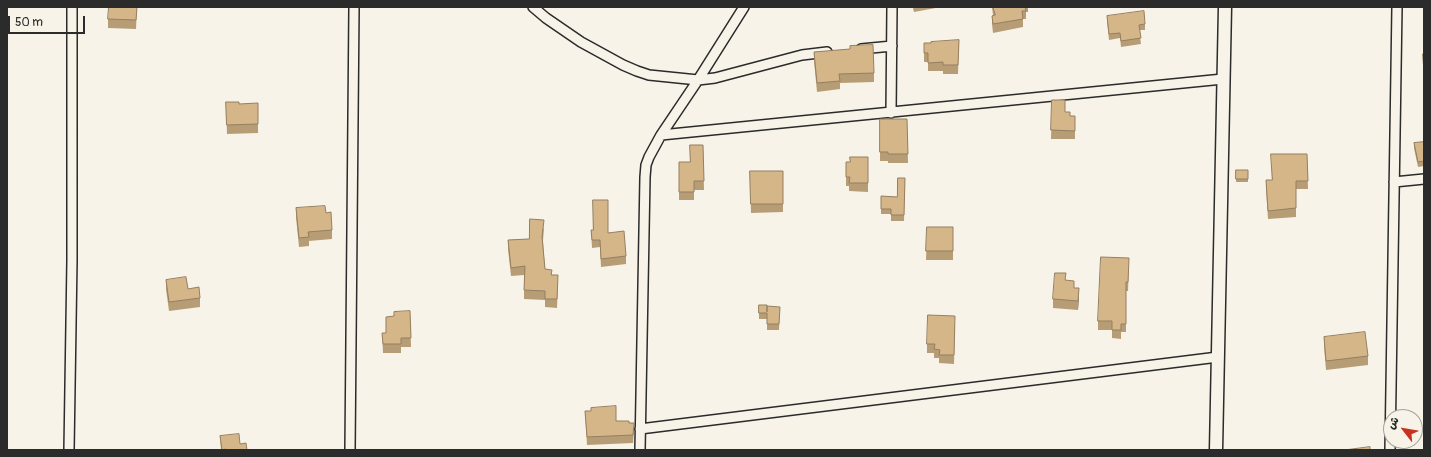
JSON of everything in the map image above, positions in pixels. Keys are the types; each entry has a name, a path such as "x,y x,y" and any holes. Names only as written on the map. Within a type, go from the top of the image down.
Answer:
{"street":[{"path":"69,450 72,260 72,7"},
{"path":"350,450 354,7"},
{"path":"533,7 546,18 581,42 637,71 649,75 698,80 715,78 802,55 837,50"},
{"path":"640,450 646,165 662,135 744,7"},
{"path":"891,113 892,7"},
{"path":"1216,450 1225,7"},
{"path":"1390,450 1397,7"},
{"path":"851,50 892,46"},
{"path":"662,135 1223,79"},
{"path":"1394,182 1424,179"},
{"path":"640,429 1218,357"}],"building":[{"path":"109,7 137,7 136,20 108,19"},
{"path":"993,7 1025,7 1026,11 1022,11 1023,19 993,24 992,16 995,15"},
{"path":"1144,11 1145,24 1139,25 1141,38 1121,41 1120,33 1109,34 1107,16"},
{"path":"959,40 958,65 943,65 943,62 928,63 928,53 924,53 924,43"},
{"path":"873,45 874,73 839,74 840,81 817,83 814,52 850,49 850,46"},
{"path":"1052,100 1065,100 1065,112 1070,112 1070,116 1075,116 1075,131 1051,130"},
{"path":"226,102 239,102 239,104 258,103 258,124 227,125"},
{"path":"880,119 907,119 908,154 888,154 888,152 880,152"},
{"path":"1424,142 1424,161 1418,162 1414,143"},
{"path":"690,145 703,145 704,181 694,181 694,192 679,192 679,162 690,162"},
{"path":"1271,154 1307,154 1308,181 1296,181 1296,208 1268,211 1266,180 1272,180"},
{"path":"850,157 868,157 868,183 849,183 850,177 846,177 846,162 850,162"},
{"path":"1236,170 1248,170 1248,179 1236,179"},
{"path":"750,171 783,171 783,204 751,204"},
{"path":"898,178 905,178 904,215 891,215 891,209 881,209 881,196 897,197"},
{"path":"593,200 608,200 608,233 624,231 626,256 601,259 600,240 592,240 591,230 593,230"},
{"path":"325,206 326,213 331,212 332,230 308,232 309,237 299,238 296,208"},
{"path":"530,219 544,220 542,237 545,269 552,270 551,275 558,275 557,299 545,299 545,291 524,290 525,266 511,268 508,240 529,239"},
{"path":"927,227 953,227 953,251 926,251"},
{"path":"1101,257 1129,258 1128,282 1126,282 1126,324 1121,324 1121,330 1112,330 1112,321 1098,321"},
{"path":"1055,273 1066,273 1065,280 1074,281 1074,288 1079,288 1078,301 1053,299"},
{"path":"186,277 188,289 199,287 200,298 169,302 166,280"},
{"path":"759,305 780,307 779,324 767,324 767,313 759,313"},
{"path":"410,311 411,338 401,338 401,344 383,344 382,333 386,333 386,317 394,316 394,312"},
{"path":"928,315 955,316 954,355 939,355 940,350 934,349 935,344 927,344"},
{"path":"1365,332 1368,356 1326,361 1324,337"},
{"path":"616,406 616,421 629,421 629,423 634,423 633,435 587,437 585,411 591,411 591,408"},
{"path":"239,434 240,444 246,443 247,450 222,450 220,436"},
{"path":"1370,447 1370,450 1345,450"}]}
